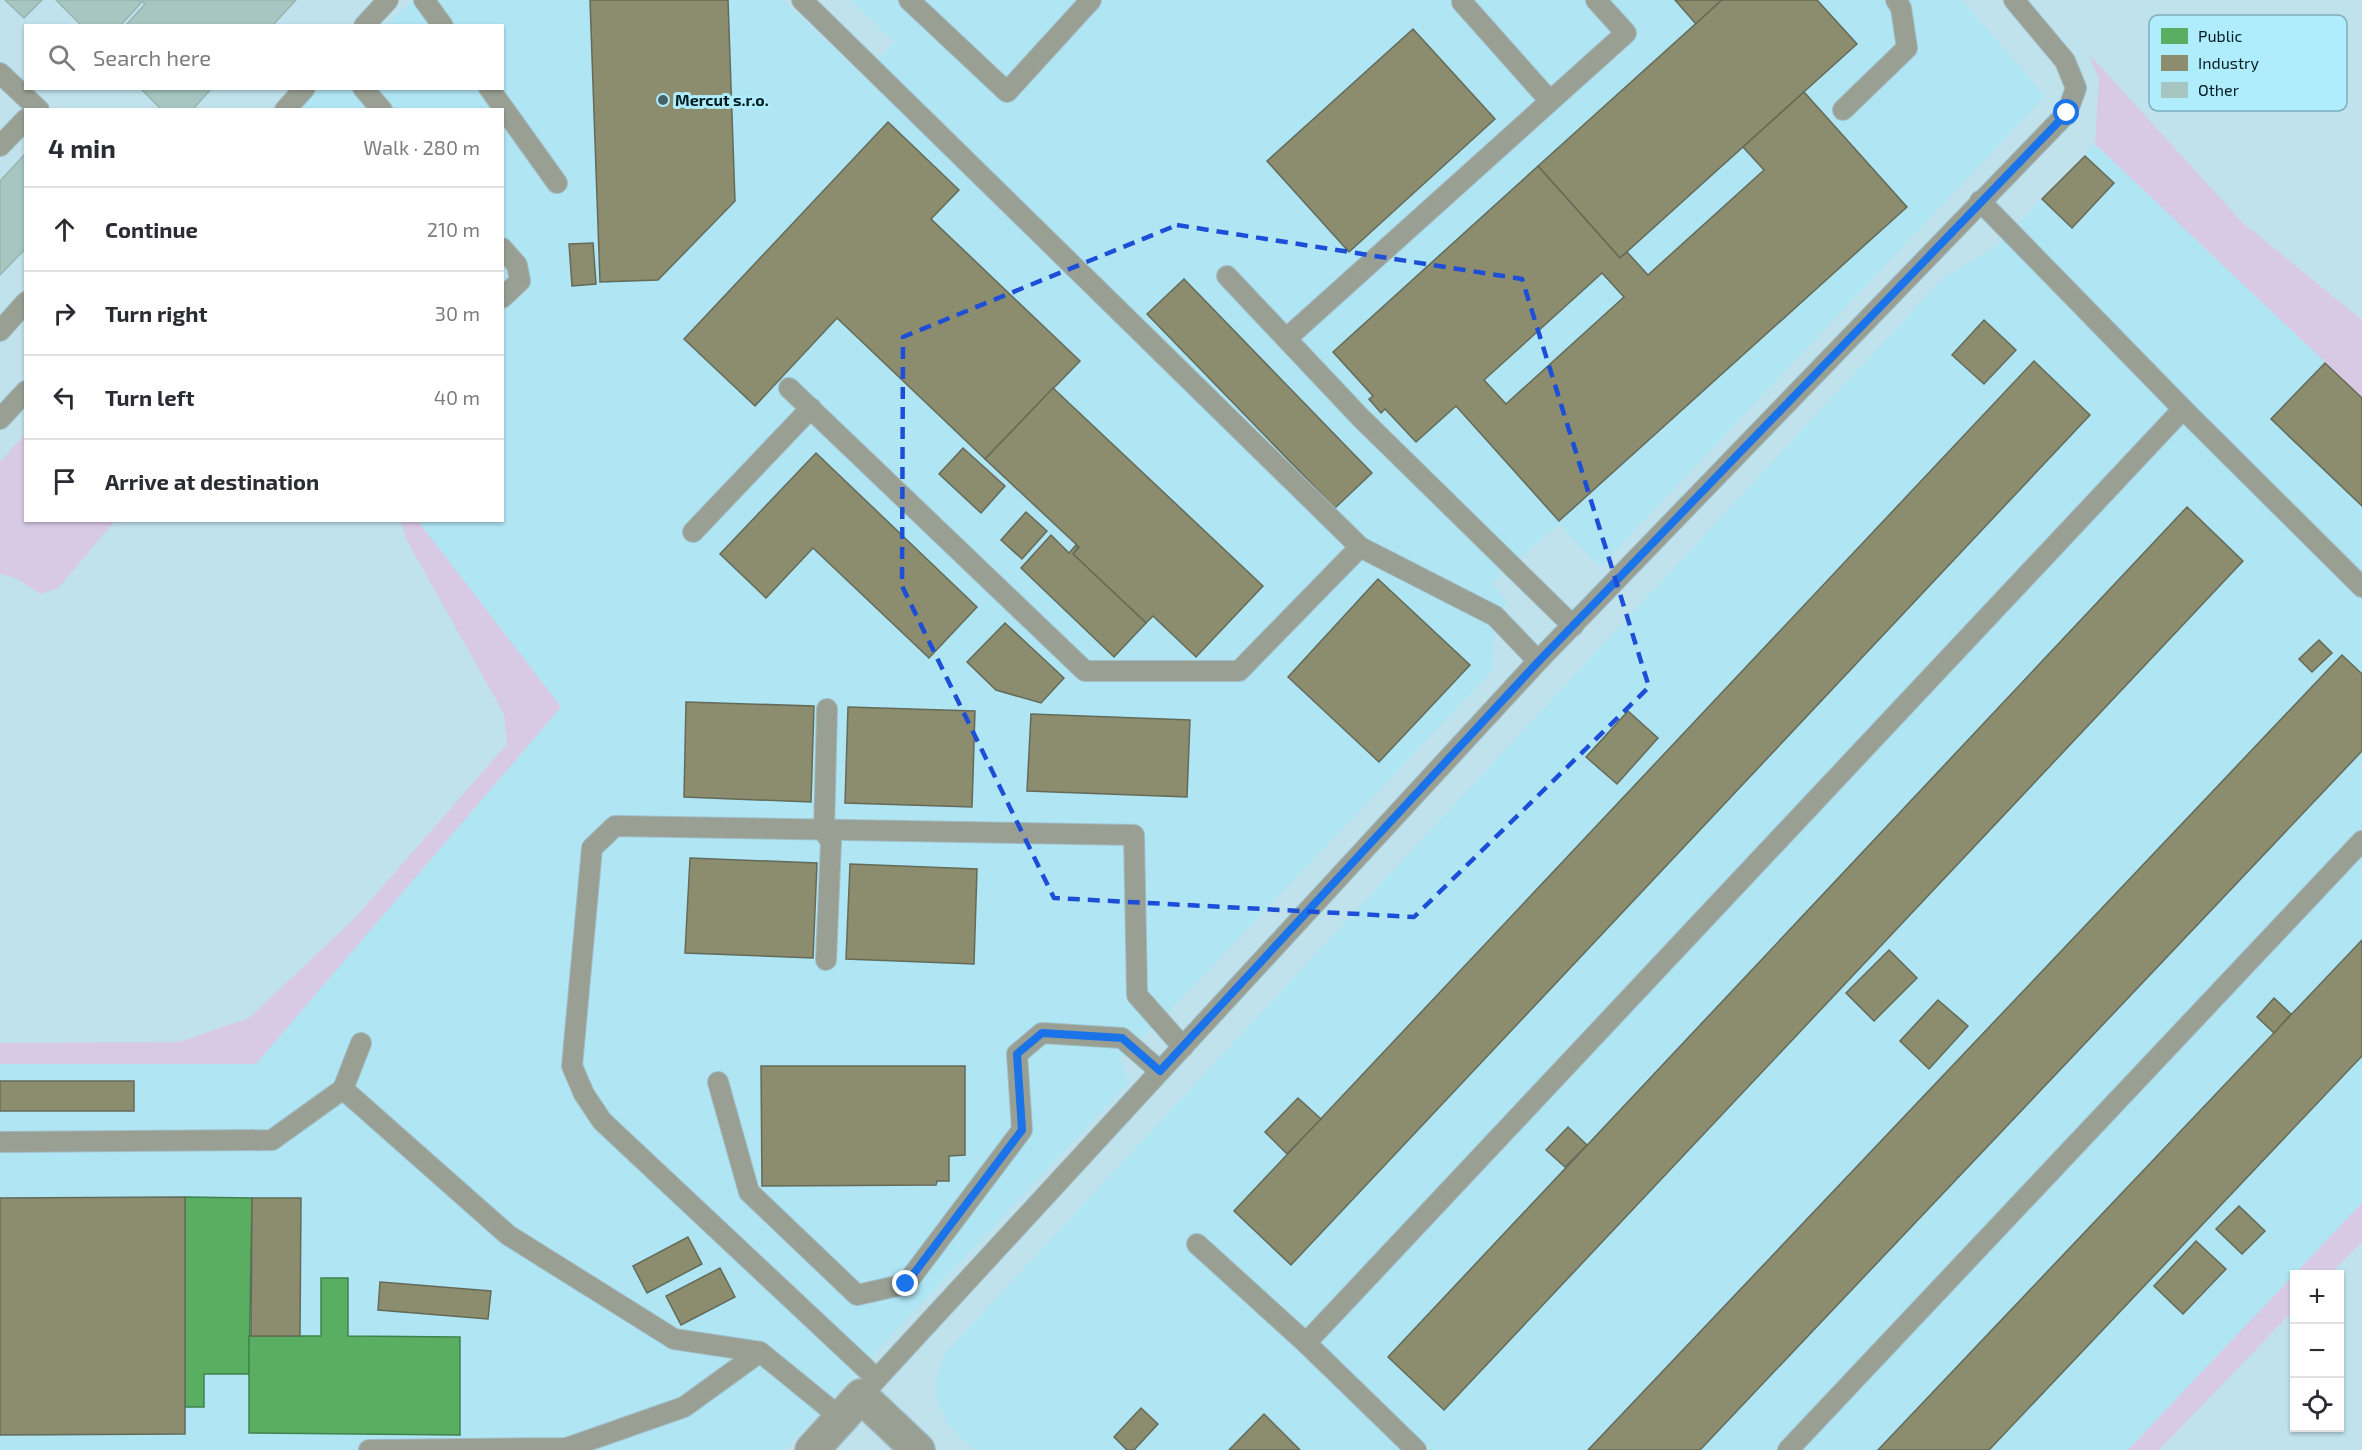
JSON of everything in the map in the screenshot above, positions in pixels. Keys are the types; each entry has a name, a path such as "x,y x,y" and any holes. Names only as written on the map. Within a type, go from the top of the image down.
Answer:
{"street":[{"path":"812,1450 860,1398 918,1450"}],"lane":[{"path":"366,24 388,0"},
{"path":"424,0 442,24"},
{"path":"802,0 1360,547 1495,616 1538,662"},
{"path":"909,0 1007,92 1091,0"},
{"path":"1464,0 1462,2 1550,101"},
{"path":"1287,338 1626,33 1596,0"},
{"path":"1843,110 1907,48 1901,8 1896,0"},
{"path":"860,1398 1538,662 2067,113 2076,88 2066,61 2014,0"},
{"path":"0,73 31,108"},
{"path":"287,108 303,90"},
{"path":"365,90 380,108"},
{"path":"490,90 503,108"},
{"path":"504,109 557,183"},
{"path":"0,147 24,122"},
{"path":"1980,201 2183,409 2362,586"},
{"path":"504,250 517,265 520,280 504,296"},
{"path":"1227,276 1359,417 1573,626"},
{"path":"0,331 24,304"},
{"path":"789,388 1085,671 1239,671 1360,547"},
{"path":"0,419 24,393"},
{"path":"693,532 811,408"},
{"path":"1305,1343 2183,409"},
{"path":"826,960 831,842 824,831 827,709"},
{"path":"860,1398 602,1121 584,1094 572,1066 592,848 615,826 1134,835 1137,995 1183,1047"},
{"path":"1788,1450 2362,841"},
{"path":"718,1082 749,1192 857,1295 906,1284 1022,1130 1017,1054 1042,1033 1122,1038 1160,1071"},
{"path":"0,1142 272,1140 343,1089 361,1043"},
{"path":"343,1089 508,1234 674,1339 760,1352 860,1398"},
{"path":"1197,1244 1305,1343 1416,1450"},
{"path":"369,1450 567,1448 684,1407 760,1352"}],"highlighted area":[{"path":"1177,225 1522,279 1649,687 1414,917 1054,898 902,586 903,337"}],"shaded area":[{"path":"413,0 783,0 862,75 895,42 850,0 1962,0 2045,96 1600,567 1559,524 1491,583 1508,603 1495,616 1492,671 1160,1021 1120,1058 1129,1082 784,1450 0,1450 0,1064 256,1063 561,707 418,522 504,522 504,108 299,108 319,90 504,90 504,24 387,24"},
{"path":"2089,54 2242,222 2362,320 2362,397 2095,144 2099,80"},
{"path":"2095,144 2362,397 2362,1203 2299,1270 2290,1270 2290,1279 2128,1450 974,1450 948,1425 936,1398 936,1378 943,1357 949,1349 1943,278 1996,246"},
{"path":"24,435 24,522 114,522 58,588 41,594 15,578 0,574 0,462"},
{"path":"401,522 419,522 561,707 256,1064 0,1064 0,1043 179,1042 249,1018 356,917 507,744 504,714 406,539"},
{"path":"2362,1203 2362,1242 2334,1270 2299,1270"},
{"path":"2290,1279 2290,1314 2159,1450 2128,1450"}],"building: Public":[{"path":"185,1197 252,1198 249,1374 204,1374 204,1407 185,1407"},
{"path":"321,1278 348,1278 348,1336 460,1337 460,1435 249,1433 249,1336 321,1336"}],"building: Industry":[{"name":"Mercut s.r.o.","path":"590,0 728,0 735,201 658,280 600,282"},
{"path":"1675,0 1722,0 1696,24"},
{"path":"1722,0 1817,0 1857,44 1620,258 1538,166"},
{"path":"1413,29 1495,119 1349,252 1267,161"},
{"path":"1804,92 1907,207 1559,521 1456,406 1416,442 1385,409 1381,413 1369,399 1373,396 1333,352 1538,166 1620,258 1627,252 1648,275 1764,170 1743,147","holes":["1602,273 1624,297 1506,404 1484,380"]},
{"path":"888,122 959,190 931,219 1080,361 985,459 837,318 755,406 684,339"},
{"path":"2085,156 2114,183 2072,228 2042,199"},
{"path":"593,243 596,284 572,286 569,244"},
{"path":"1184,279 1372,473 1335,508 1147,314"},
{"path":"1984,320 2016,350 1984,384 1952,355"},
{"path":"2034,361 2090,415 1291,1265 1234,1211"},
{"path":"2325,363 2362,398 2362,506 2271,419"},
{"path":"1053,388 1263,586 1196,657 1153,616 1146,623 1073,554 1079,547 985,459"},
{"path":"963,448 1005,486 981,513 939,474"},
{"path":"816,453 977,607 929,658 813,548 766,598 720,554"},
{"path":"2187,507 2243,561 1444,1410 1388,1357"},
{"path":"1026,512 1047,531 1022,559 1001,540"},
{"path":"1051,535 1069,553 1076,545 1078,548 1073,554 1146,623 1114,657 1021,568"},
{"path":"1378,579 1470,665 1379,762 1288,677"},
{"path":"1005,623 1064,678 1041,703 996,690 967,662"},
{"path":"2319,640 2332,653 2312,672 2299,659"},
{"path":"2342,655 2362,674 2362,751 1700,1450 1588,1450"},
{"path":"686,702 814,706 811,802 684,797"},
{"path":"848,707 975,711 972,807 845,803"},
{"path":"1628,711 1658,738 1617,784 1586,757"},
{"path":"1031,714 1190,720 1187,797 1027,791"},
{"path":"690,858 817,863 813,958 685,953"},
{"path":"850,864 977,869 974,964 846,959"},
{"path":"2362,940 2362,1056 1989,1450 1878,1450"},
{"path":"1889,950 1917,978 1874,1021 1846,993"},
{"path":"2274,998 2291,1014 2274,1033 2257,1017"},
{"path":"1938,1000 1968,1026 1929,1069 1900,1041"},
{"path":"761,1066 965,1066 965,1155 949,1156 949,1181 937,1181 936,1185 762,1186"},
{"path":"0,1081 134,1081 134,1111 0,1111"},
{"path":"1298,1098 1321,1119 1287,1154 1265,1132"},
{"path":"1568,1127 1587,1145 1565,1167 1546,1150"},
{"path":"185,1197 185,1434 0,1435 0,1198"},
{"path":"252,1198 301,1198 300,1336 251,1336"},
{"path":"2239,1206 2265,1231 2242,1254 2216,1229"},
{"path":"688,1237 702,1264 647,1293 633,1266"},
{"path":"2196,1241 2226,1269 2183,1314 2154,1286"},
{"path":"720,1268 735,1297 681,1325 666,1296"},
{"path":"380,1282 491,1291 488,1319 378,1310"},
{"path":"1141,1408 1158,1424 1134,1450 1127,1450 1114,1437"},
{"path":"1264,1414 1300,1450 1229,1450"}],"building: Other":[{"path":"5,0 42,0 24,18"},
{"path":"56,0 138,0 141,3 122,24 80,24"},
{"path":"140,0 296,0 274,24 127,24 145,4"},
{"path":"142,90 210,90 194,108 160,108"},
{"path":"24,155 24,250 0,275 0,181"}],"place":[{"name":"Mercut s.r.o.","path":"663,100"}],"route":[{"path":"906,1284 1022,1130 1017,1054 1042,1033 1122,1038 1160,1071 1538,662 2067,113"}]}
